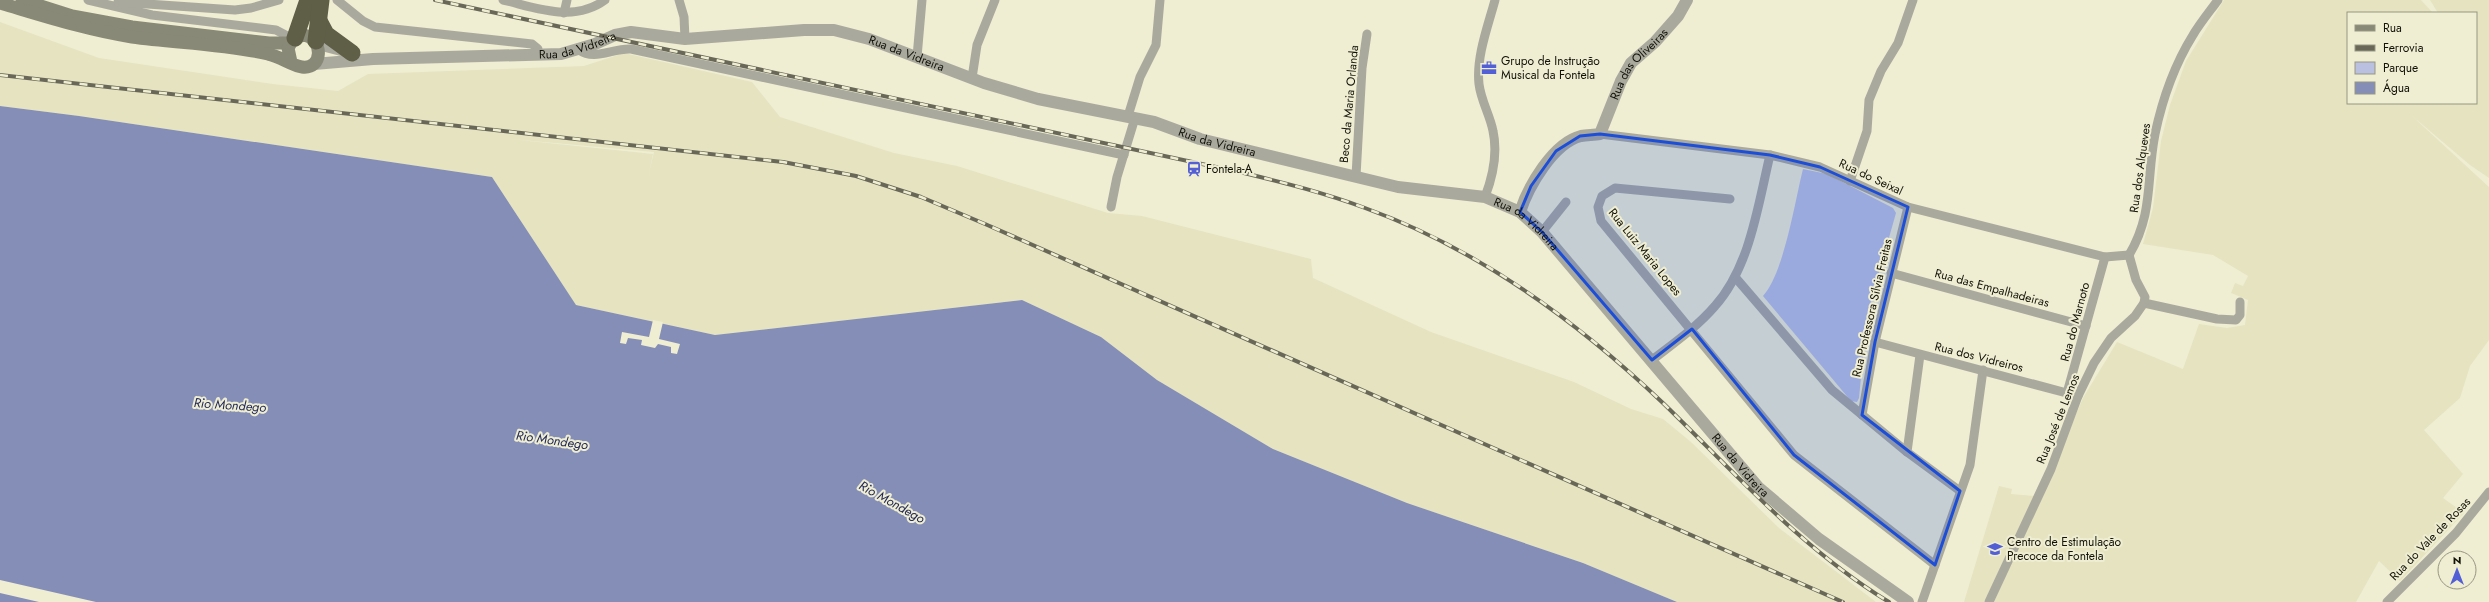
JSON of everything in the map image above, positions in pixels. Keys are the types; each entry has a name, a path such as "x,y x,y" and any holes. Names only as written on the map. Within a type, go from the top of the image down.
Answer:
{"highway":[{"path":"293,40 315,7"},
{"path":"315,7 317,43"},
{"path":"315,7 326,34 352,53"}],"main road":[{"path":"0,3 69,24 123,35 268,54 304,68 314,64 319,55 317,43 304,35 293,40 269,43 132,27 72,16 22,0"},
{"path":"291,62 287,53 293,40"}],"street":[{"path":"88,0 152,15 276,30 293,40"},
{"path":"88,0 234,10 252,8 279,0"},
{"path":"337,0 363,22 375,27 532,44 538,50 538,55"},
{"path":"503,0 564,13 585,11 605,0"},
{"path":"564,13 567,0"},
{"path":"679,0 684,17 685,39"},
{"path":"917,57 922,0"},
{"path":"972,78 977,45 995,0"},
{"path":"1111,207 1124,155 1140,77 1156,45 1160,0"},
{"path":"1485,197 1495,171 1493,131 1486,113 1479,84 1479,71 1484,39 1495,0"},
{"name":"Rua das Oliveiras","path":"1600,134 1621,81 1631,63 1655,42 1678,16 1687,0"},
{"path":"1850,181 1867,131 1868,100 1880,71 1898,43 1913,0"},
{"name":"Rua dos Alqueves","path":"2130,256 2138,240 2147,212 2155,135 2170,84 2192,35 2218,0"},
{"name":"Rua da Vidreira","path":"374,59 538,55 579,50 623,32 685,39 804,30 834,30 869,39 972,78 1038,99 1132,117 1207,141 1398,187 1485,197 1520,212 1542,232 1652,360 1758,487 1819,539 1908,602"},
{"name":"Beco da Maria Orlanda","path":"1356,176 1362,68 1367,34"},
{"path":"317,43 374,59"},
{"path":"579,50 591,55 618,49 631,50 1124,155"},
{"path":"314,64 374,59"},
{"path":"1520,212 1530,186 1556,151 1580,136 1600,134"},
{"name":"Rua do Seixal","path":"1600,134 1770,156 1820,167 1908,207 2105,257 2130,256"},
{"path":"1652,360 1692,329 1716,305 1735,277 1753,226 1770,156"},
{"name":"Rua Luiz Maria Lopes","path":"1730,199 1620,188 1608,191 1598,203 1598,212 1601,220 1692,329 1744,397 1794,455 1935,565"},
{"path":"1542,232 1566,202"},
{"name":"Rua Professora Sílvia Freitas","path":"1862,415 1874,342 1908,207"},
{"path":"2130,256 2136,280 2145,297 2144,303 2217,319 2236,320 2240,315 2240,302"},
{"name":"Rua do Marnoto","path":"2067,393 2105,257"},
{"name":"Rua das Empalhadeiras","path":"1891,273 2086,326"},
{"path":"1735,277 1832,390 1907,452 1960,491"},
{"name":"Rua José de Lemos","path":"1989,602 2051,469 2078,396 2094,363 2111,338 2135,316 2144,303"},
{"name":"Rua dos Vidreiros","path":"1874,342 2078,396"},
{"path":"1907,452 1920,355"},
{"path":"1922,602 1970,465 1983,370"},
{"name":"Rua do Vale de Rosas","path":"2387,602 2456,533 2489,492"}],"highlighted area":[{"path":"1600,134 1770,155 1820,167 1908,207 1875,342 1862,415 1960,491 1935,565 1794,455 1692,329 1652,360 1542,232 1520,212 1531,186 1556,151 1580,136"}],"shaded area":[{"path":"2224,0 2421,0 2432,12 2347,12 2347,104 2477,104 2477,12 2437,12 2430,0 2489,0 2489,178 2470,165 2411,115 2489,187 2489,340 2470,366 2460,398 2424,430 2463,474 2443,498 2464,513 2400,581 2379,561 2356,602 1994,602 2083,398 2117,342 2183,369 2199,324 2227,328 2245,325 2248,300 2231,293 2235,283 2243,286 2248,276 2213,255 2143,244 2153,208 2161,141 2170,105 2186,61"},
{"path":"0,22 99,58 273,84 338,91 368,74 584,66 624,53 752,82 780,117 894,153 957,166 1108,213 1142,216 1311,259 1313,278 1431,332 1574,382 1631,409 1663,419 1691,442 1779,528 1876,602 1677,602 1583,563 1407,503 1273,449 1157,380 1101,337 1022,300 715,335 576,305 492,177 79,116 0,106","holes":["510,139 654,152 649,173 653,154"]},
{"name":"Centro de Estimulação Precoce da Fontela","path":"1999,486 2012,489 2011,494 2035,496 1984,602 1964,602"}],"green space":[{"path":"1803,169 1827,174 1893,208 1896,213 1867,315 1859,398 1857,402 1851,401 1763,296 1777,271 1783,254"}],"water":[{"name":"Rio Mondego","path":"0,106 79,116 492,177 576,305 715,335 1022,300 1101,337 1157,380 1273,449 1407,503 1583,563 1677,602 96,602 0,580"},
{"path":"0,593 39,602 0,602"}],"pier":[{"path":"653,320 663,322 659,339 680,344 677,354 671,353 671,347 658,344 655,348 641,345 642,340 628,338 626,344 620,343 622,332 649,337"}],"railway":[{"path":"435,0 1244,173 1335,198 1407,225 1448,244 1487,266 1525,290 1597,344 1664,404 1799,535 1827,559 1889,602"},
{"path":"0,75 783,162 856,176 921,197 985,224 1843,602"}],"place":[{"name":"Grupo de Instrução Musical da Fontela","path":"1489,68"},
{"name":"Fontela-A","path":"1194,169"},
{"name":"Centro de Estimulação Precoce da Fontela","path":"1995,549"}]}
